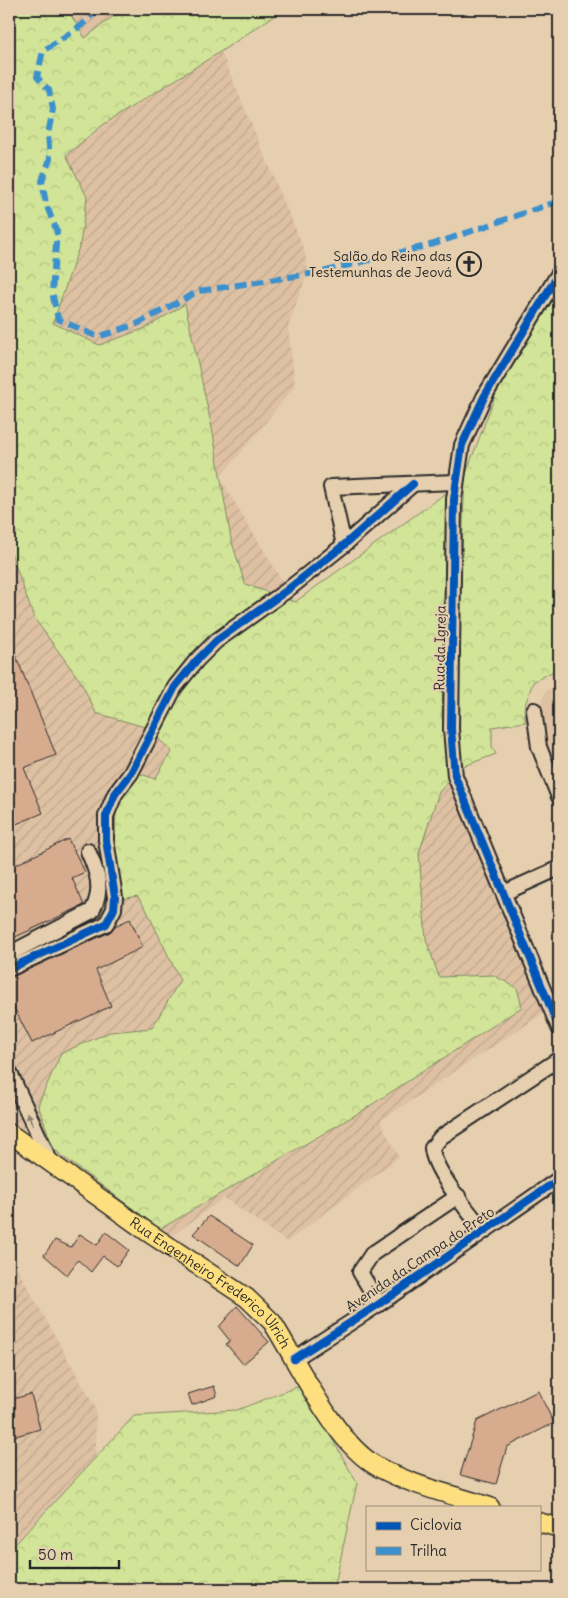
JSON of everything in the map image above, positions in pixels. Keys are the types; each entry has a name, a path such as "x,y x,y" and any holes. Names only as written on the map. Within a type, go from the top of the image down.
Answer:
{"main road":[{"name":"Rua Engenheiro Frederico Ulrich","path":"9,1133 146,1231 248,1298 272,1322 334,1422 364,1457 377,1467 399,1476 487,1506"},
{"path":"540,1522 559,1528"}],"street":[{"name":"Rua da Igreja","path":"559,273 484,397 462,445 455,482 451,729 455,776 559,1028"},
{"path":"344,545 331,487 455,482"},
{"path":"9,969 106,924 114,909 115,897 106,840 106,816 115,794 131,773 175,688 196,661 216,641 259,612 344,545 412,484"},
{"path":"534,710 539,747 556,780 559,797"},
{"path":"9,954 92,911 96,904 99,877 88,851"},
{"path":"504,893 559,868"},
{"path":"484,1231 432,1157 432,1148 441,1137 559,1060"},
{"path":"9,1078 51,1162"},
{"name":"Avenida da Campa do Preto","path":"294,1359 379,1304 559,1179"},
{"path":"379,1304 360,1272 372,1254 458,1196"}],"shaded area":[{"path":"9,9 284,9 221,52 304,249 308,271 288,327 295,386 220,478 295,602 446,493 442,717 452,792 544,1013 380,1121 399,1157 287,1242 224,1198 172,1236 9,1119"},
{"path":"559,684 559,770 554,771 544,740 547,734 543,730 541,702 546,691"},
{"path":"9,1254 96,1409 95,1493 9,1589"}],"green space":[{"path":"9,9 79,9 71,15 85,38 123,9 284,9 220,52 104,124 66,155 87,197 80,244 53,323 99,345 146,328 185,304 212,428 231,539 245,584 295,602 446,493 442,717 450,780 439,792 419,853 426,939 439,977 493,975 517,988 522,1007 362,1111 160,1229 54,1150 38,1105 61,1053 110,1032 152,1028 180,980 145,907 137,896 122,899 115,862 116,806 138,773 155,779 172,751 145,727 96,713 81,682 34,618 9,547"},
{"path":"559,287 559,668 533,682 524,708 525,722 492,727 492,747 496,754 464,766 457,761 459,624 465,476 497,391"},
{"path":"302,1385 357,1483 334,1589 9,1589 9,1551 134,1416 237,1410"}],"building":[{"path":"9,639 56,755 24,768 43,813 9,827"},
{"path":"68,839 85,872 72,878 84,905 9,940 9,868"},
{"path":"130,919 143,947 96,970 111,1006 32,1043 9,998 9,978 110,932 115,926"},
{"path":"209,1216 253,1245 240,1266 193,1234"},
{"path":"106,1232 129,1250 117,1266 103,1256 91,1272 78,1260 67,1275 44,1255 55,1240 71,1247 80,1234 97,1245"},
{"path":"237,1306 269,1342 243,1364 226,1344 230,1341 219,1327"},
{"path":"214,1386 217,1396 192,1405 188,1394"},
{"path":"538,1391 554,1423 507,1447 496,1484 460,1475 477,1421"},
{"path":"31,1394 40,1429 9,1438 9,1400"}],"marked path":[{"path":"98,9 82,25 43,51 37,77 49,90 53,109 48,134 50,159 42,181 46,204 57,232 52,292 58,319 98,337 137,324 199,291 322,272 434,244 559,201"}],"cycle path":[{"path":"559,273 484,397 462,445 454,499 451,729 455,776 559,1028"},
{"path":"9,969 106,924 114,909 115,897 106,840 106,816 115,794 131,773 175,687 196,661 216,641 286,591 344,545 413,484"},
{"path":"294,1359 379,1304 559,1179"}],"place":[{"name":"Salão do Reino das Testemunhas de Jeová","path":"469,264"}]}
